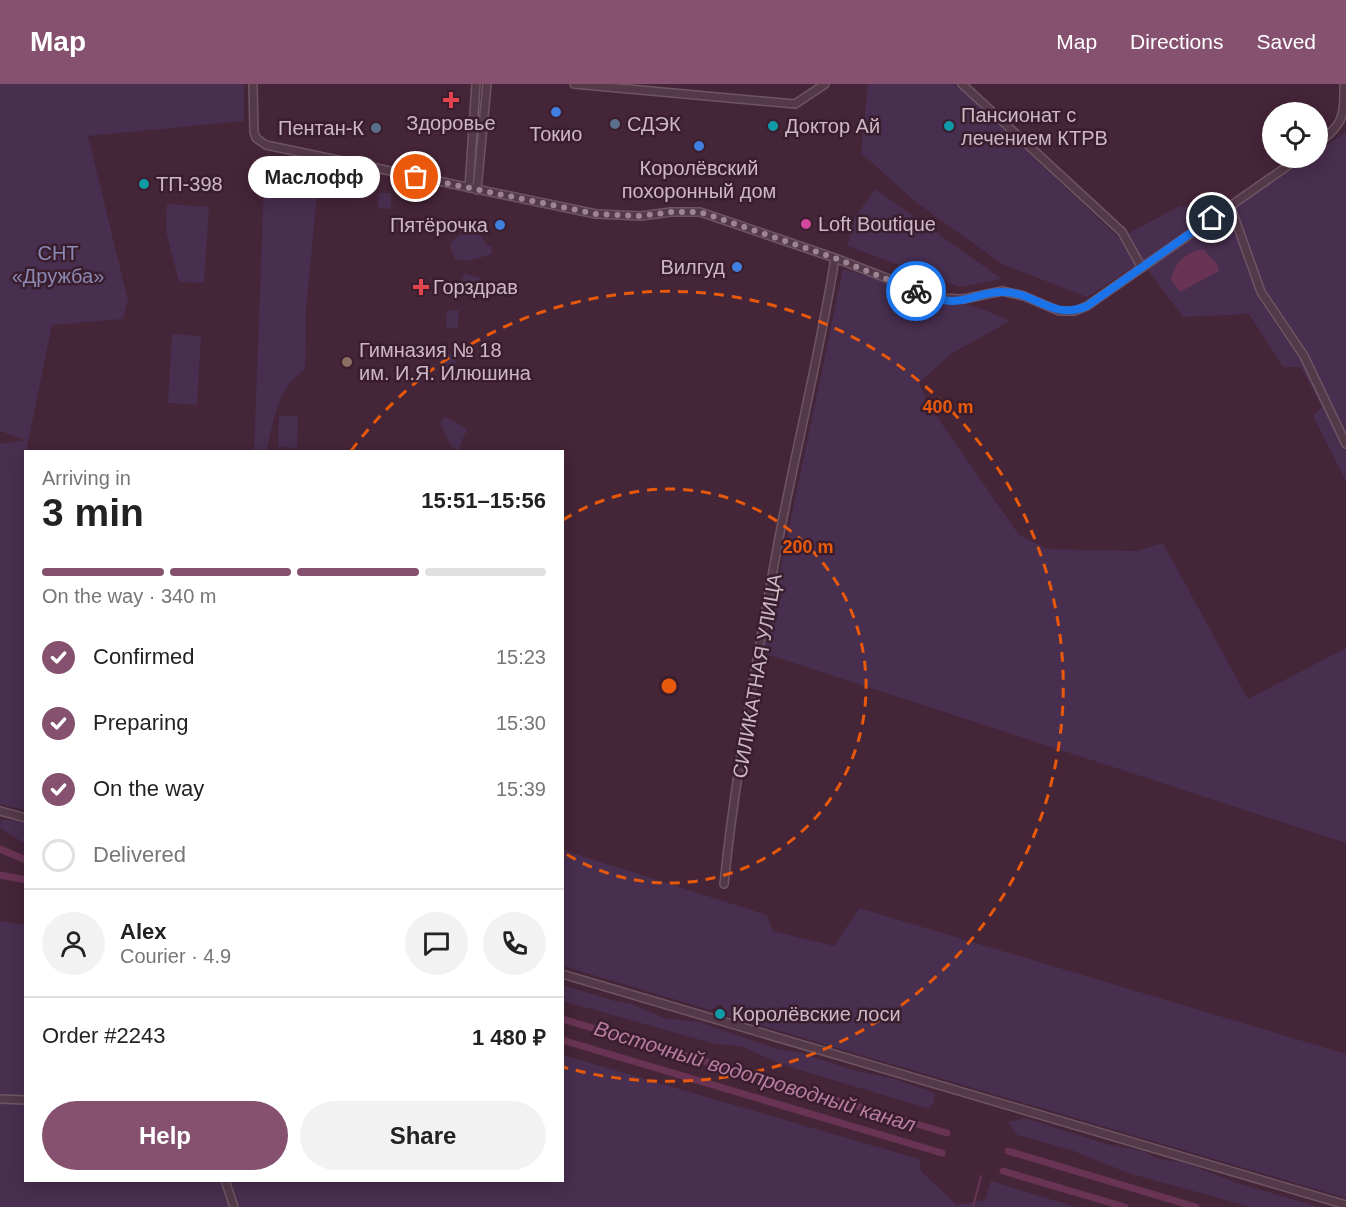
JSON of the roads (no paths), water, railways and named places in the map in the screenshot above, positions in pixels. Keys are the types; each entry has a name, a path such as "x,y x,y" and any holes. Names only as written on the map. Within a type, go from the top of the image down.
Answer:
{"street":[{"path":"253,84 254,132 256,138 266,145 596,214 641,216 671,212 700,212 835,258 915,291 951,301 1002,291 1024,296 1059,311 1075,311 1087,306 1284,168"},
{"path":"469,188 476,84"},
{"path":"477,190 487,84"},
{"path":"574,84 795,104 825,84"},
{"path":"962,84 1122,232 1142,268"},
{"path":"1328,135 1342,120 1344,84"},
{"path":"1230,205 1261,292 1304,356 1346,444"},
{"name":"СИЛИКАТНАЯ УЛИЦА","path":"724,884 758,656 779,540 823,333 835,258"},
{"path":"0,811 24,817"},
{"path":"564,975 1346,1205"},
{"path":"0,1100 24,1100"},
{"path":"226,1182 234,1207"}],"waterway":[{"name":"Восточный водопроводный канал","path":"0,849 24,859"},
{"name":"Восточный водопроводный канал","path":"0,875 24,880"},
{"name":"Восточный водопроводный канал","path":"564,1020 947,1133"},
{"name":"Восточный водопроводный канал","path":"564,1041 942,1153"},
{"name":"Восточный водопроводный канал","path":"1008,1151 1196,1207"},
{"name":"Восточный водопроводный канал","path":"1003,1171 1125,1207"},
{"path":"973,1207 981,1176"}],"place":[{"name":"Здоровье","path":"451,100"},
{"name":"Токио","path":"556,112"},
{"name":"СДЭК","path":"615,124"},
{"name":"Доктор Ай","path":"773,126"},
{"name":"Пансионат с лечением КТРВ","path":"949,126"},
{"name":"Пентан-К","path":"376,128"},
{"name":"Королёвский похоронный дом","path":"699,146"},
{"name":"Маслофф","path":"416,177"},
{"name":"ТП-398","path":"144,184"},
{"name":"Loft Boutique","path":"806,224"},
{"name":"Пятёрочка","path":"500,225"},
{"name":"Вилгуд","path":"737,267"},
{"name":"Горздрав","path":"421,287"},
{"name":"Гимназия № 18 им. И.Я. Илюшина","path":"347,362"},
{"name":"Королёвские лоси","path":"720,1014"}],"park label":[{"name":"СНТ «Дружба»","path":"58,264"}]}
